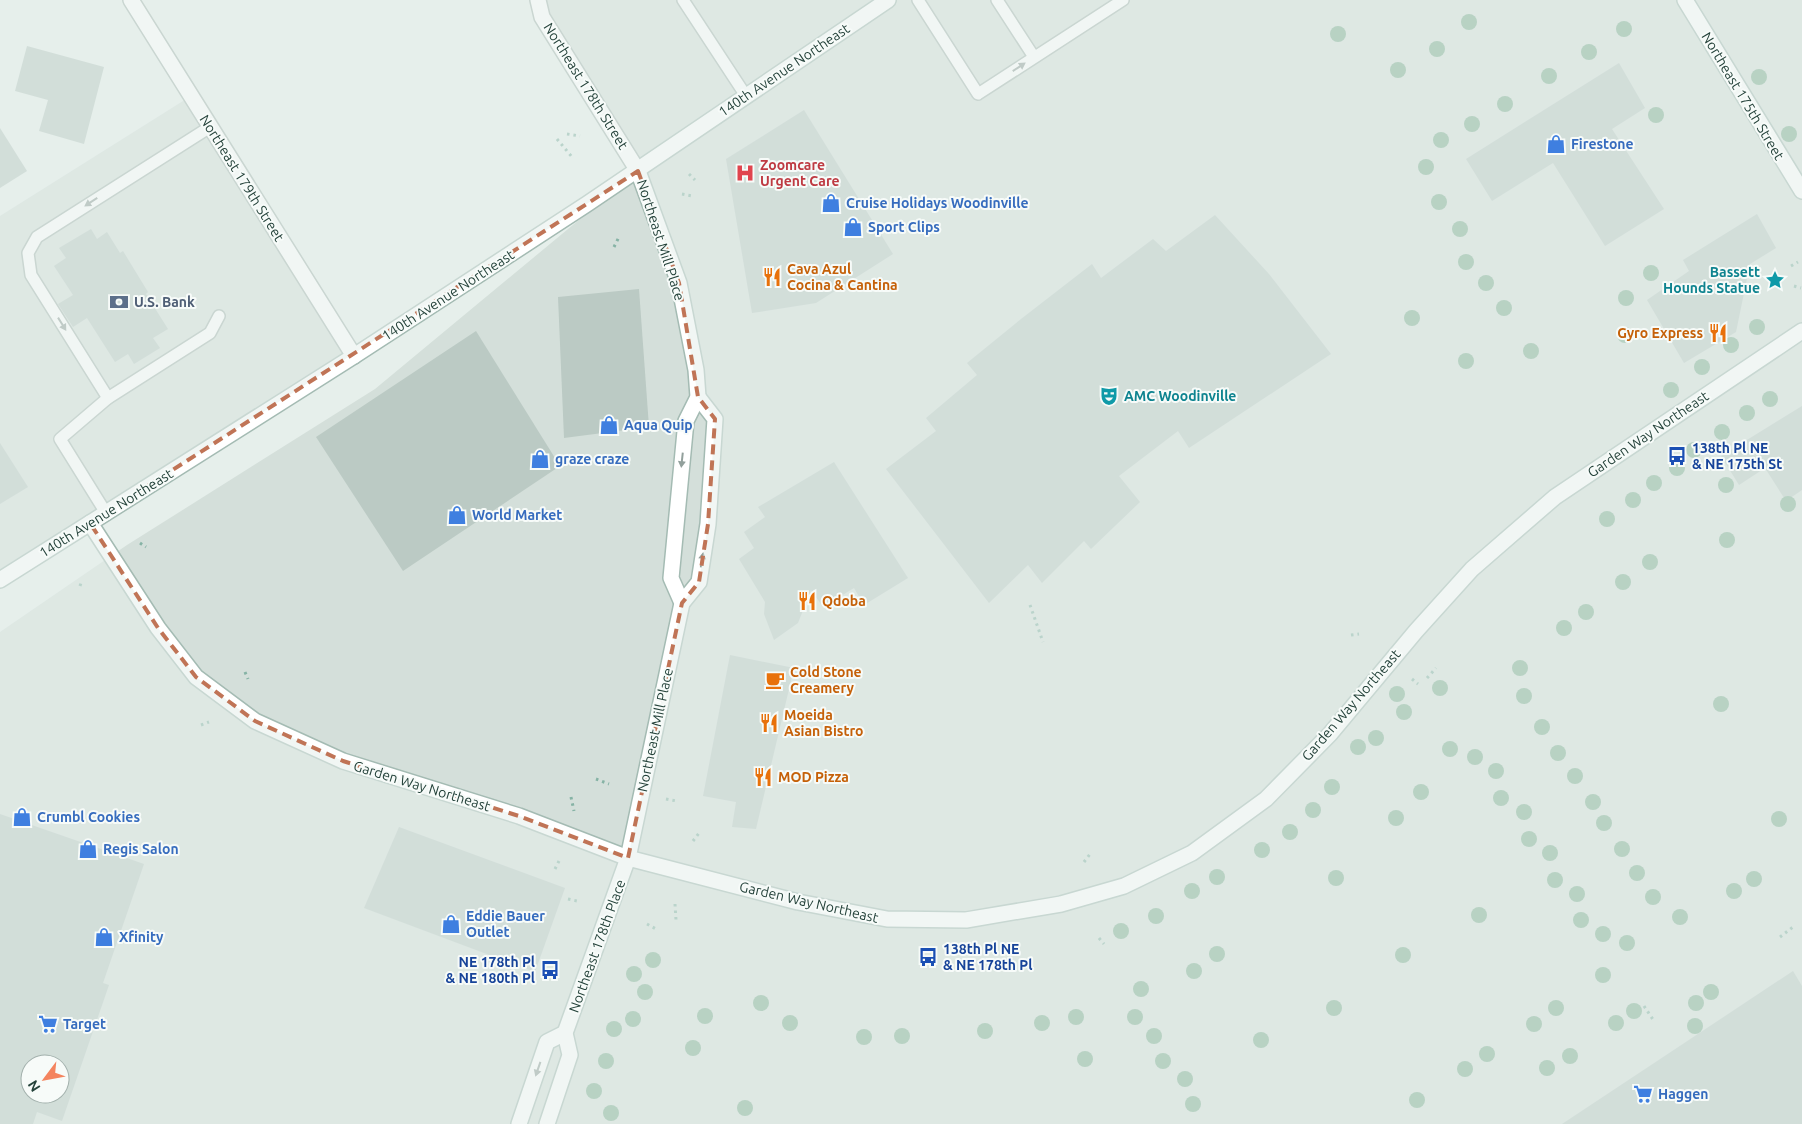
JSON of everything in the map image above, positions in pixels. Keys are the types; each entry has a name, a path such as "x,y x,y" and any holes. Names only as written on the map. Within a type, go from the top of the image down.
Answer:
{"street":[{"name":"Northeast 179th Street","path":"131,0 354,356"},
{"name":"Northeast 178th Street","path":"538,0 542,17 638,171"},
{"name":"140th Avenue Northeast","path":"0,580 354,356 638,171 888,0"},
{"name":"Northeast 175th Street","path":"1685,0 1802,191"},
{"name":"Northeast Mill Place","path":"628,858 682,602 699,582 708,524 715,419 698,397 696,370 679,284 638,171"},
{"name":"Garden Way Northeast","path":"90,523 158,628 196,677 255,721 343,761 519,816 628,858 817,906 887,919 966,920 1061,904 1124,886 1192,853 1266,799 1330,734 1416,631 1472,568 1555,497 1802,331"},
{"path":"682,602 671,578 686,421 698,397"},
{"name":"Northeast 178th Place","path":"547,1124 570,1055 565,1033 628,858"},
{"path":"519,1124 547,1042 565,1033"}],"lane":[{"path":"918,0 978,94 1123,0"},
{"path":"997,0 1034,57"},
{"path":"686,1 746,96"},
{"path":"108,398 31,275 28,253 37,237 210,127"},
{"path":"106,513 60,439 108,398 210,334 219,316"}],"path":[{"path":"567,134 580,136"},
{"path":"557,139 572,157"},
{"path":"689,174 695,180"},
{"path":"682,194 692,196"},
{"path":"614,247 618,237"},
{"path":"1791,266 1798,262"},
{"path":"1794,286 1802,288"},
{"path":"140,544 146,547"},
{"path":"80,586 82,580"},
{"path":"1030,605 1043,642"},
{"path":"1351,635 1359,634"},
{"path":"1427,678 1436,668"},
{"path":"245,672 248,678"},
{"path":"1412,679 1418,684"},
{"path":"202,725 209,722"},
{"path":"596,779 609,784"},
{"path":"571,796 574,811"},
{"path":"666,799 677,801"},
{"path":"693,842 699,833"},
{"path":"1084,862 1090,854"},
{"path":"555,869 559,861"},
{"path":"568,899 578,901"},
{"path":"675,904 676,920"},
{"path":"647,924 658,930"},
{"path":"1780,937 1793,927"},
{"path":"1099,938 1104,944"},
{"path":"1644,1006 1654,1021"}],"highlighted area":[{"path":"638,171 679,283 698,397 715,419 708,524 699,582 682,603 628,858 519,816 343,761 255,721 196,677 158,628 90,523"}],"shaded area":[{"path":"538,0 1802,0 1802,1124 0,1124 0,632 127,545 375,389 638,171"},
{"path":"191,96 354,356 0,580 0,216"}],"building":[{"path":"27,46 104,67 84,144 39,131 48,100 15,91"},
{"name":"Firestone","path":"1619,63 1645,108 1612,129 1664,209 1605,246 1553,163 1492,201 1466,159"},
{"path":"804,110 893,254 816,303 752,313 726,159"},
{"path":"0,128 27,171 0,188"},
{"path":"1757,214 1776,248 1750,264 1736,332 1684,363 1647,300 1689,271 1683,260"},
{"name":"AMC Woodinville","path":"1215,215 1269,274 1331,354 1189,448 1178,431 1119,476 1140,502 1091,549 1084,541 1042,583 1028,565 989,603 886,469 936,431 926,418 977,375 967,363 1092,264 1101,278 1153,239 1166,251"},
{"path":"91,229 97,239 107,232 120,253 123,251 148,292 146,294 168,329 153,338 160,348 134,364 128,354 115,362 87,318 73,327 58,304 73,295 54,266 66,258 59,248"},
{"path":"639,289 649,427 564,438 558,297"},
{"path":"476,331 560,466 403,571 316,437"},
{"path":"1802,406 1802,490 1786,501 1765,468 1739,485 1721,456"},
{"path":"0,443 28,487 0,504"},
{"path":"834,462 908,578 864,605 854,588 823,607 811,590 798,623 774,640 764,614 765,602 739,559 754,548 744,532 765,517 758,507"},
{"path":"730,655 794,668 756,829 732,827 736,802 703,796"},
{"path":"0,814 144,864 103,983 109,985 70,1098 70,1054 20,1054 20,1104 68,1104 62,1121 37,1112 33,1124 0,1124"},
{"path":"399,827 565,888 535,972 364,908"},
{"path":"1793,971 1802,986 1802,1124 1562,1124"}],"place":[{"name":"Firestone","path":"1556,144"},
{"name":"Zoomcare Urgent Care","path":"745,173"},
{"name":"Cruise Holidays Woodinville","path":"831,203"},
{"name":"Sport Clips","path":"853,227"},
{"name":"Cava Azul Cocina & Cantina","path":"772,277"},
{"name":"Bassett Hounds Statue","path":"1775,280"},
{"name":"U.S. Bank","path":"119,302"},
{"name":"Gyro Express","path":"1718,333"},
{"name":"AMC Woodinville","path":"1109,396"},
{"name":"Aqua Quip","path":"609,425"},
{"name":"138th Pl NE & NE 175th St","path":"1677,456"},
{"name":"graze craze","path":"540,459"},
{"name":"World Market","path":"457,515"},
{"name":"Qdoba","path":"807,601"},
{"name":"Cold Stone Creamery","path":"775,680"},
{"name":"Moeida Asian Bistro","path":"769,723"},
{"name":"MOD Pizza","path":"763,777"},
{"name":"Crumbl Cookies","path":"22,817"},
{"name":"Regis Salon","path":"88,849"},
{"name":"Eddie Bauer Outlet","path":"451,924"},
{"name":"Xfinity","path":"104,937"},
{"name":"138th Pl NE & NE 178th Pl","path":"928,957"},
{"name":"NE 178th Pl & NE 180th Pl","path":"550,970"},
{"name":"Target","path":"48,1024"},
{"name":"Haggen","path":"1643,1094"}]}
